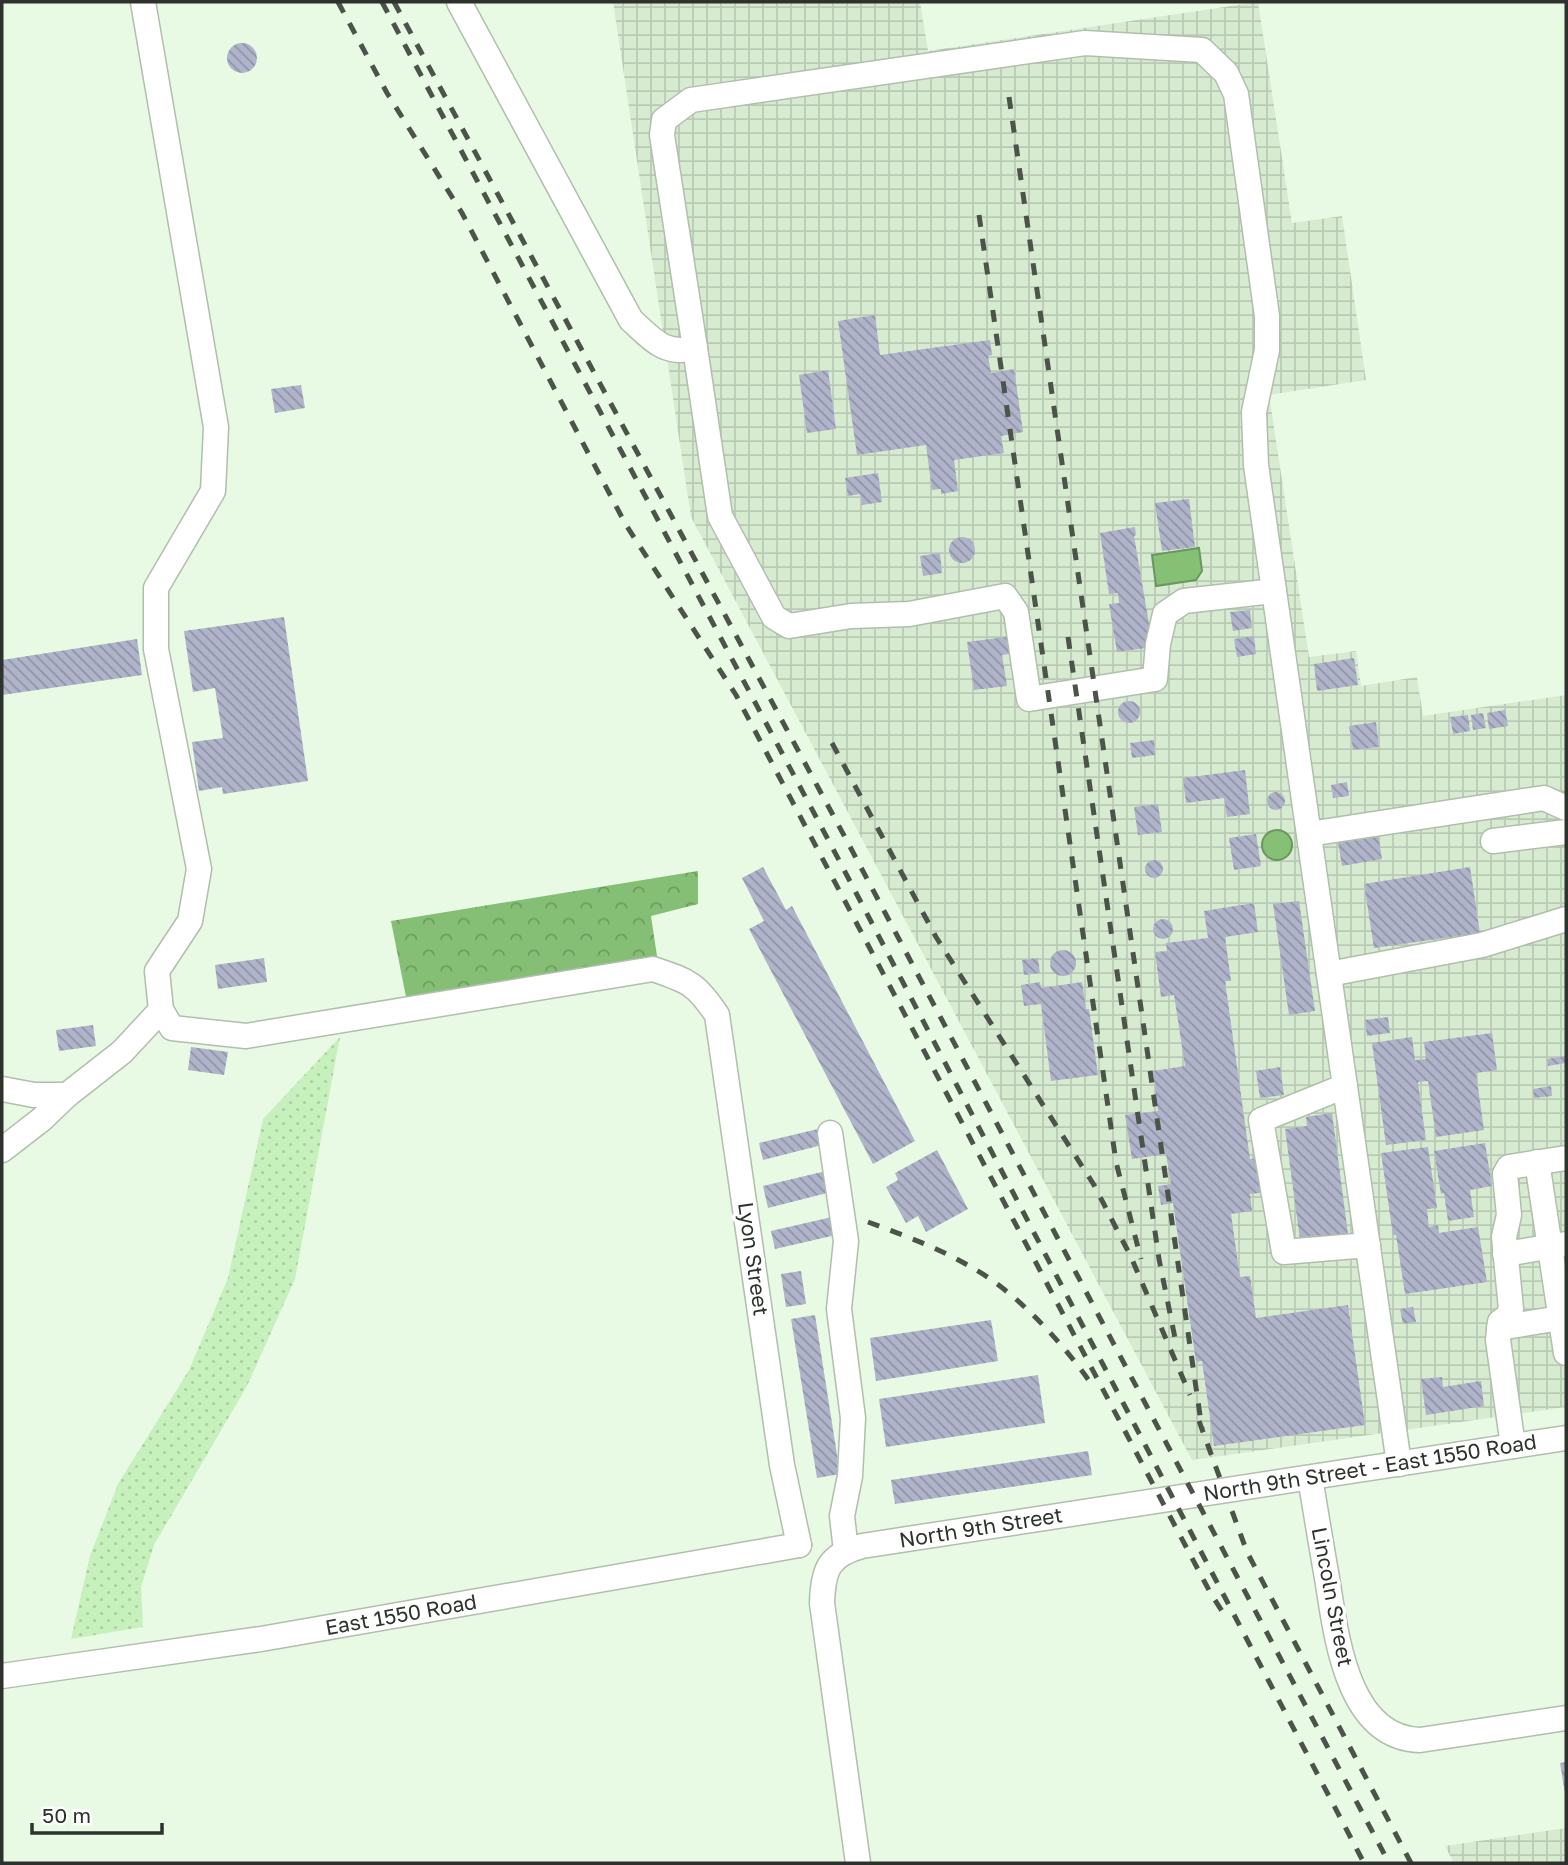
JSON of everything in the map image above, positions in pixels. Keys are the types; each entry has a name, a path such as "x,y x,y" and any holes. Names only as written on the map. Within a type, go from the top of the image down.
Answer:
{"street":[{"path":"2,1150 122,1052 160,1010 157,971 190,921 199,869 156,649 156,588 213,491 216,427 143,2"},
{"path":"459,2 631,320 659,347 683,351 695,348"},
{"path":"1274,591 1184,601 1166,614 1158,644 1155,679 1029,699 1016,612 1005,596 909,614 851,616 789,626 774,617 720,516 662,135 664,120 691,100 1085,43 1202,50 1226,73 1236,94 1267,316 1267,350 1254,412 1256,465 1399,1464"},
{"path":"1309,834 1544,798 1566,808"},
{"path":"1493,841 1566,832"},
{"path":"1329,974 1482,945 1566,919"},
{"name":"Lyon Street","path":"160,1010 172,1028 246,1036 653,970 690,982 718,1014 782,1465 799,1545"},
{"path":"1345,1086 1261,1121 1284,1252 1368,1245"},
{"path":"2,1089 34,1095 67,1095"},
{"path":"830,1133 846,1241 839,1309 853,1419 850,1476 838,1557 823,1582 822,1603 858,1863"},
{"path":"1513,1446 1498,1340 1500,1322 1507,1317 1511,1309 1504,1237 1509,1215 1505,1174 1509,1167 1566,1158"},
{"path":"1537,1162 1558,1246 1560,1318 1566,1353"},
{"path":"1505,1254 1558,1246"},
{"path":"1499,1328 1560,1318"},
{"name":"North 9th Street - East 1550 Road","path":"1173,1499 1566,1438"},
{"name":"Lincoln Street","path":"1310,1478 1341,1658 1356,1693 1388,1732 1405,1740 1413,1740 1566,1718"},
{"name":"North 9th Street","path":"838,1557 862,1546 1173,1499"},
{"path":"799,1545 838,1557"},
{"name":"East 1550 Road","path":"2,1676 261,1639 799,1545"}],"shaded area":[{"path":"613,2 920,2 928,51 1258,2 1292,223 1342,216 1366,380 1269,395 1309,657 1356,651 1361,686 1417,677 1423,716 1566,695 1566,1407 1192,1460 691,517"},
{"path":"1199,548 1202,571 1196,580 1156,586 1152,555"},
{"path":"1277,830 1288,834 1292,845 1288,856 1277,860 1266,856 1262,845 1266,834"},
{"path":"340,1037 295,1279 247,1386 154,1545 141,1587 143,1627 71,1639 90,1556 118,1484 189,1370 228,1278 263,1119"},
{"path":"1566,1828 1566,1863 1454,1863 1445,1846"}],"green space":[{"path":"698,871 698,904 651,916 657,956 407,1002 391,921"}],"building":[{"path":"242,43 253,47 257,58 253,69 242,73 231,69 227,58 231,47"},
{"path":"875,315 880,355 990,340 992,355 988,356 991,373 1014,369 1023,432 1001,436 1004,453 954,460 958,491 941,494 941,489 932,490 926,445 857,455 838,321"},
{"path":"828,370 836,429 807,433 799,375"},
{"path":"301,385 305,408 275,413 271,389"},
{"path":"878,473 882,502 862,505 860,494 848,496 845,478"},
{"path":"1189,499 1195,547 1162,551 1155,503"},
{"path":"1135,527 1134,536 1153,647 1117,652 1109,604 1119,603 1118,593 1109,594 1100,533"},
{"path":"962,537 971,541 975,550 971,559 962,563 953,559 949,550 953,541"},
{"path":"940,553 942,573 923,576 920,556"},
{"path":"1250,610 1252,628 1233,631 1230,612"},
{"path":"284,617 308,781 223,794 222,787 199,791 192,742 223,738 215,688 193,692 184,631"},
{"path":"1013,636 1015,653 1002,655 1007,686 974,690 967,642"},
{"path":"1254,636 1256,654 1237,657 1234,639"},
{"path":"137,639 142,675 2,695 2,660"},
{"path":"1354,658 1358,685 1317,691 1314,664"},
{"path":"1125,701 1133,701 1140,708 1140,716 1133,723 1125,723 1118,716 1118,708"},
{"path":"1505,710 1508,726 1489,729 1487,713"},
{"path":"1483,713 1486,728 1473,730 1471,715"},
{"path":"1468,715 1470,731 1453,734 1450,717"},
{"path":"1376,722 1379,747 1353,750 1349,726"},
{"path":"1154,740 1155,755 1132,758 1130,743"},
{"path":"1245,770 1250,814 1227,817 1224,798 1186,803 1183,778"},
{"path":"1347,782 1349,796 1333,798 1331,785"},
{"path":"1272,792 1280,792 1285,801 1283,808 1272,810 1267,805 1267,797"},
{"path":"1158,804 1162,832 1138,835 1134,807"},
{"path":"1256,834 1261,866 1234,870 1229,838"},
{"path":"1378,834 1382,859 1342,866 1338,842"},
{"path":"1154,860 1160,863 1163,869 1160,875 1154,878 1148,875 1145,869 1148,863"},
{"path":"763,867 786,910 792,906 915,1141 873,1164 749,929 764,921 742,878"},
{"path":"1470,867 1480,933 1374,948 1364,884"},
{"path":"1299,901 1315,1011 1289,1015 1273,904"},
{"path":"1254,903 1258,932 1225,937 1231,981 1225,981 1250,1159 1264,1158 1269,1192 1250,1194 1252,1211 1231,1214 1240,1277 1250,1276 1256,1318 1348,1305 1365,1425 1214,1446 1202,1361 1196,1362 1173,1203 1161,1205 1158,1186 1171,1184 1166,1154 1132,1159 1125,1115 1158,1111 1153,1071 1185,1066 1174,995 1161,997 1155,952 1167,951 1166,943 1208,938 1204,911"},
{"path":"1163,919 1170,922 1173,929 1170,936 1163,939 1156,936 1153,929 1156,922"},
{"path":"1063,950 1072,954 1076,963 1072,972 1063,976 1054,972 1050,963 1054,954"},
{"path":"264,958 267,982 218,989 215,965"},
{"path":"1038,958 1040,973 1024,975 1022,960"},
{"path":"1040,982 1041,988 1082,982 1086,1009 1089,1009 1098,1075 1051,1081 1041,1004 1024,1006 1021,985"},
{"path":"1388,1017 1390,1033 1367,1036 1365,1020"},
{"path":"93,1025 96,1046 59,1051 56,1030"},
{"path":"1492,1033 1497,1070 1476,1073 1484,1130 1436,1137 1428,1081 1418,1082 1426,1140 1386,1145 1372,1043 1412,1037 1415,1060 1426,1059 1424,1042"},
{"path":"191,1047 228,1052 224,1075 188,1070"},
{"path":"1565,1056 1566,1063 1548,1066 1547,1059"},
{"path":"1280,1067 1284,1095 1260,1098 1256,1071"},
{"path":"1551,1086 1552,1096 1534,1098 1533,1089"},
{"path":"1332,1113 1348,1234 1300,1240 1285,1129 1307,1126 1306,1117"},
{"path":"818,1129 822,1145 763,1160 759,1143"},
{"path":"1485,1143 1492,1186 1470,1190 1474,1217 1448,1221 1434,1151"},
{"path":"1428,1147 1437,1208 1427,1209 1429,1227 1438,1225 1439,1233 1478,1227 1487,1282 1405,1294 1381,1153"},
{"path":"937,1150 968,1209 926,1232 918,1216 906,1223 886,1187 898,1180 895,1173"},
{"path":"826,1171 831,1192 768,1208 763,1186"},
{"path":"832,1217 836,1235 775,1249 771,1231"},
{"path":"801,1271 806,1304 786,1307 781,1274"},
{"path":"1413,1307 1416,1322 1403,1324 1400,1309"},
{"path":"815,1315 840,1474 817,1478 791,1319"},
{"path":"991,1320 998,1361 876,1381 870,1338"},
{"path":"1038,1375 1045,1423 886,1447 879,1399"},
{"path":"1442,1377 1443,1387 1481,1381 1484,1406 1426,1415 1421,1379"},
{"path":"1088,1451 1092,1475 895,1504 891,1480"},
{"path":"1566,1762 1566,1794 1565,1794 1560,1763"}],"railway":[{"path":"338,2 387,93 462,213 626,525 736,695 1222,1611"},
{"path":"382,2 831,845 1364,1863"},
{"path":"394,2 847,841 1389,1863"},
{"path":"1009,97 1202,1429"},
{"path":"979,215 1116,1162 1141,1259"},
{"path":"1068,637 1159,1259 1176,1343"},
{"path":"832,743 936,937 1094,1185 1131,1257 1190,1395"},
{"path":"868,1222 934,1248 988,1277 1036,1318 1090,1382"},
{"path":"1199,1421 1247,1552 1411,1863"}]}
